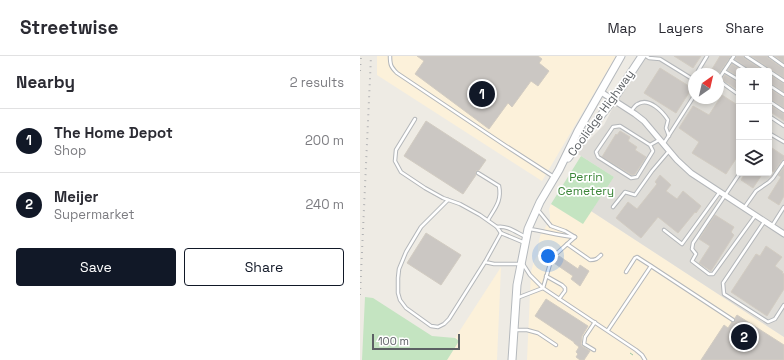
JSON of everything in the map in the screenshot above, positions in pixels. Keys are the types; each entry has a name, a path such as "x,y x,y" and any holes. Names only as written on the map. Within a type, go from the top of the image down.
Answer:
{"main road":[{"name":"Coolidge Highway","path":"559,170 578,130 621,56"},
{"name":"Coolidge Highway","path":"512,360 517,285 528,229 537,208 554,177 613,100 642,56"}],"street":[{"path":"601,92 644,121 677,160 691,173 784,234"}],"lane":[{"path":"390,56 390,64 397,73 554,177"},
{"path":"646,56 649,58 660,59 688,76"},
{"path":"700,68 707,56"},
{"path":"734,56 724,71 736,78"},
{"path":"746,56 764,68"},
{"path":"770,56 784,66"},
{"path":"731,60 743,68"},
{"path":"772,73 784,81"},
{"path":"724,85 736,93"},
{"path":"772,87 784,95"},
{"path":"631,111 638,104 644,102 650,103 668,120 666,128 669,136"},
{"path":"772,103 784,111"},
{"path":"650,145 653,151 636,177 631,178 598,157 596,152 613,127 620,126 650,145 662,142 669,136 689,104"},
{"path":"772,118 784,126"},
{"path":"415,119 396,150 395,161 401,172 425,188 480,215 497,227 501,233 525,240"},
{"path":"772,134 784,142"},
{"path":"613,207 625,192 635,195 652,171 669,151"},
{"path":"744,208 756,192 770,182 784,162"},
{"path":"478,173 499,186 500,193 498,204 488,220"},
{"path":"738,176 693,243 692,249 696,254 692,261 709,274 713,274 755,215"},
{"path":"664,230 682,244 720,192"},
{"path":"448,200 422,227 406,252 399,270 398,293 400,300 406,308 431,326 438,327 444,324 449,318 485,262 501,233"},
{"path":"772,226 784,207"},
{"path":"537,208 551,226 565,231 575,237"},
{"path":"764,221 723,283 724,294 768,322 775,319 784,305"},
{"path":"497,227 501,226 507,228 525,240"},
{"path":"528,229 564,237 575,237"},
{"path":"543,288 550,264 555,255 575,237"},
{"path":"567,244 590,260 597,259 601,255"},
{"path":"626,272 637,257 733,320"},
{"path":"485,262 494,264 521,262 530,275 543,288 608,330 636,350 645,360"},
{"path":"608,330 651,266"},
{"path":"546,276 565,288 565,291 559,299"},
{"path":"516,299 543,288"},
{"path":"594,350 584,344 584,340 595,322"},
{"path":"514,330 527,330 538,333 556,345"}],"shaded area":[{"path":"377,56 616,56 542,181 377,75"},
{"path":"646,56 784,56 784,337 591,211 614,177 578,154 585,144 604,125 622,90"},
{"path":"551,204 582,223 591,211 784,337 784,360 527,360 531,272 538,254 540,236 550,220 549,209"},
{"path":"501,267 497,360 447,360 459,341 455,338"}],"green space":[{"name":"Perrin Cemetery","path":"581,156 614,177 583,224 551,204"},
{"path":"365,297 373,298 432,336 455,338 459,341 447,360 362,360"}],"building":[{"path":"417,56 538,56 542,59 539,63 549,71 538,86 531,81 512,107 508,103 489,129 415,74 424,61"},
{"path":"674,56 701,56 693,68"},
{"path":"720,56 731,56 723,68 713,68"},
{"path":"737,56 743,56 759,68 748,68 735,59"},
{"path":"751,56 767,56 784,69 784,78 772,70 772,68 769,68"},
{"path":"775,56 784,56 784,63"},
{"path":"732,64 738,68 736,68 736,75 728,70"},
{"path":"660,68 688,86 688,94 676,113 644,93"},
{"path":"725,75 736,81 736,89 724,81"},
{"path":"772,76 784,84 784,92 772,84"},
{"path":"772,90 784,98 784,108 772,100"},
{"path":"724,96 736,104 736,159 726,174 692,153 699,142 679,128 693,106 709,115 716,104 724,104"},
{"path":"772,106 784,114 784,121 772,113"},
{"path":"426,121 486,160 479,170 476,171 476,175 463,194 404,156"},
{"path":"620,131 630,137 628,141 637,147 635,150 646,157 635,174 632,175 602,157 616,134 617,135"},
{"path":"772,148 784,156 784,159 774,172 772,171"},
{"path":"784,167 784,196 779,205 768,198 781,177 778,175"},
{"path":"660,175 671,185 666,191 677,199 683,191 701,206 678,233 658,217 641,238 616,218 628,202 637,209 657,184 655,182"},
{"path":"743,176 761,176 753,188 741,180"},
{"path":"715,215 734,227 731,232 734,235 711,271 699,263 710,246 699,239"},
{"path":"426,233 461,255 441,285 407,263"},
{"path":"766,246 782,257 775,266 784,274 784,289 767,316 731,292 756,254 760,256"},
{"path":"559,256 578,269 580,265 589,271 580,286 571,279 573,276 554,263"},
{"path":"546,299 588,326 582,336 581,344 590,351 584,360 580,360 576,357 578,354 576,352 579,347 574,342 535,316"},
{"path":"737,315 784,345 784,360 701,360 724,325 728,328 732,322 734,323"}],"railway":[{"path":"360,71 361,56"},
{"path":"360,295 371,56"}],"place":[{"name":"The Home Depot","path":"482,94"},
{"name":"Meijer","path":"744,337"}]}
